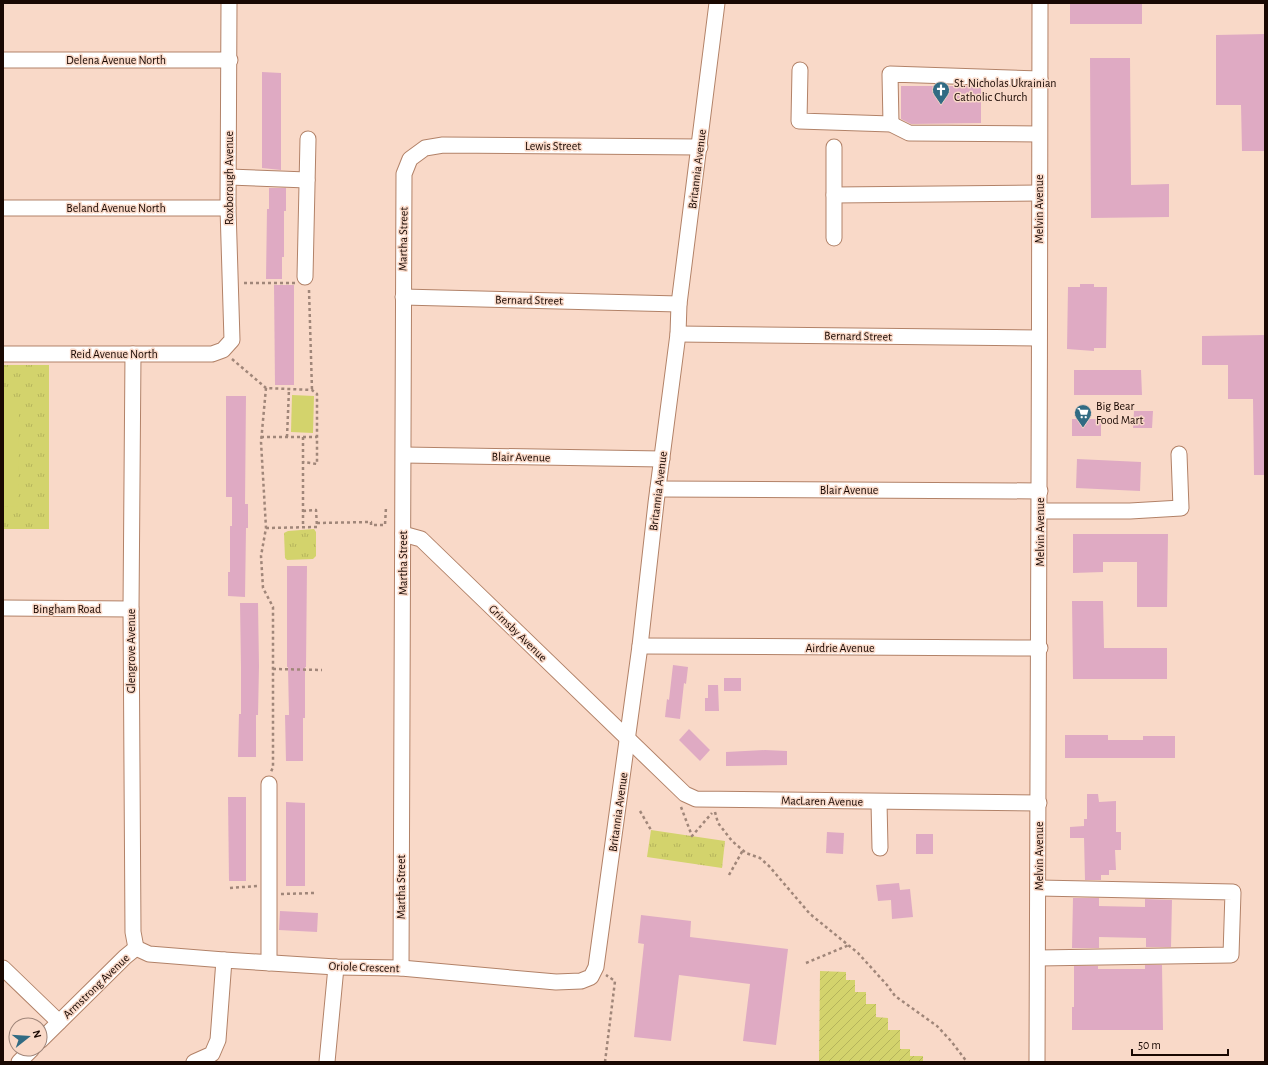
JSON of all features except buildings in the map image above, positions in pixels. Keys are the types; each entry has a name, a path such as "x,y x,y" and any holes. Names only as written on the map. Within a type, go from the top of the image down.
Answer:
{"street":[{"name":"Roxborough Avenue","path":"223,350 232,340 229,283 228,208 230,60 229,3"},
{"name":"Britannia Avenue","path":"594,972 640,646 678,334 679,304 717,3"},
{"name":"Melvin Avenue","path":"1036,1062 1040,648 1040,3"},
{"name":"Delena Avenue North","path":"3,60 230,60"},
{"path":"800,70 799,120 891,124 909,133 1039,134"},
{"path":"891,124 890,74 1040,79"},
{"path":"304,281 308,139"},
{"name":"Lewis Street","path":"410,159 425,148 444,145 700,147"},
{"path":"834,147 834,238"},
{"name":"Martha Street","path":"401,968 404,455 402,297 404,174 410,159"},
{"path":"229,177 307,180"},
{"path":"834,195 1039,193"},
{"name":"Beland Avenue North","path":"3,208 228,208"},
{"name":"Bernard Street","path":"402,297 679,304"},
{"name":"Bernard Street","path":"678,334 1039,338"},
{"name":"Reid Avenue North","path":"3,354 212,354 223,350"},
{"name":"Glengrove Avenue","path":"133,354 131,608 133,932 136,948"},
{"path":"1040,511 1130,511 1181,508 1180,454"},
{"name":"Blair Avenue","path":"404,455 662,459"},
{"name":"Blair Avenue","path":"658,489 1040,491"},
{"name":"Grimsby Avenue","path":"403,534 421,539 628,739"},
{"name":"Bingham Road","path":"3,608 131,608"},
{"name":"Airdrie Avenue","path":"640,646 1040,648"},
{"name":"MacLaren Avenue","path":"628,739 685,794 696,799 1039,803"},
{"path":"269,784 269,963"},
{"path":"879,802 880,848"},
{"path":"1038,888 1233,892 1231,955 1038,958"},
{"name":"Oriole Crescent","path":"136,948 149,954 336,967 401,968 556,982 581,981 594,972"},
{"name":"Armstrong Avenue","path":"48,1033 136,948"},
{"path":"194,1062 212,1054 218,1040 224,960"},
{"path":"328,1062 336,967"},
{"path":"3,968 59,1022"}],"path":[{"path":"229,283 304,281 312,390"},
{"path":"223,350 266,388 312,390 317,394 317,464 303,462"},
{"path":"266,388 261,437 266,528 261,556 263,588 273,607 272,767 269,784"},
{"path":"287,437 289,389"},
{"path":"261,437 317,437"},
{"path":"303,437 303,527"},
{"path":"317,523 371,522 371,525 385,525 386,507"},
{"path":"266,528 317,527 316,510 303,511"},
{"path":"273,669 322,670"},
{"path":"676,786 682,810 692,836 714,811 718,823 732,841 743,850 760,858 769,866 810,914 858,952 895,996 937,1026 967,1062"},
{"path":"640,811 651,830"},
{"path":"729,875 743,850"},
{"path":"230,888 315,893"},
{"path":"806,963 849,945"},
{"path":"594,972 615,981 605,1062"}],"green space":[{"path":"3,365 49,365 49,529 3,529"},
{"path":"3,392 8,392 19,406 18,506 3,507"},
{"path":"292,395 314,396 313,433 291,432"},
{"path":"314,529 316,532 316,556 313,559 287,560 285,558 284,533 288,531"},
{"path":"651,830 725,841 722,868 647,857"},
{"path":"820,971 846,972 846,980 855,980 855,992 866,992 866,1004 876,1004 876,1017 888,1018 888,1030 900,1030 900,1049 910,1049 910,1056 923,1056 923,1062 819,1062"}],"place":[{"name":"St. Nicholas Ukrainian Catholic Church","path":"941,105"},
{"name":"Big Bear Food Mart","path":"1083,428"}]}
